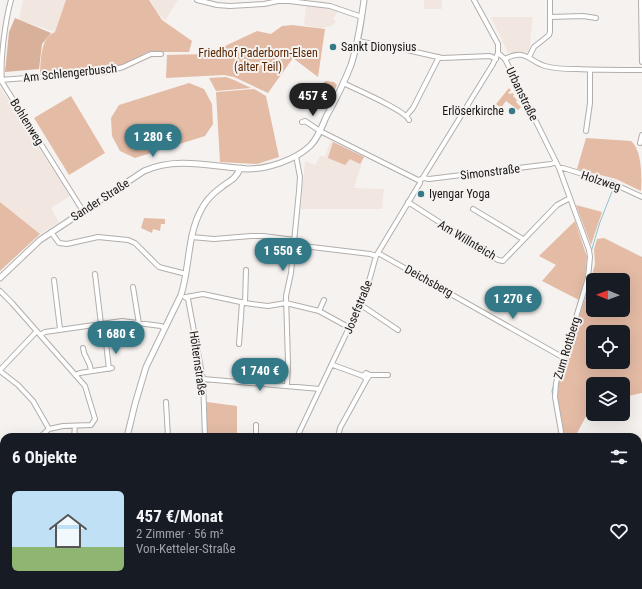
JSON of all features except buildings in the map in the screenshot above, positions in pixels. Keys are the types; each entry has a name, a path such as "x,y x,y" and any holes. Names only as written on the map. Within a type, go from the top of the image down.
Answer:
{"street":[{"path":"1,80 0,72 3,35 6,15 11,0"},
{"path":"197,0 240,6 289,1 330,6 362,17"},
{"path":"287,386 288,363 286,296 291,273 300,191 300,177 296,156 309,146 320,131 343,83 350,66 357,41 364,0"},
{"path":"474,0 498,44 498,53"},
{"path":"529,57 534,46 550,32 550,0"},
{"path":"641,0 642,62"},
{"path":"550,17 583,16 596,18"},
{"path":"357,41 439,57 490,56 496,58"},
{"name":"Josefstraße","path":"299,433 333,365 361,304 366,292 376,254 498,53"},
{"name":"Urbanstraße","path":"498,53 505,59 559,168"},
{"name":"Am Schlengerbusch","path":"1,80 105,72 123,67 151,54 161,54"},
{"path":"505,59 510,56 520,55 529,57 544,66 558,68 590,70 642,70"},
{"path":"407,115 413,108 439,57"},
{"path":"586,131 590,103 590,70"},
{"name":"Bohlenweg","path":"1,80 83,211"},
{"path":"343,83 382,101 407,115 409,120"},
{"name":"Simonstraße","path":"302,122 305,121 320,131 422,179 551,164 556,162"},
{"path":"640,143 642,135"},
{"name":"Sander Straße","path":"0,278 36,243 144,171 157,166 180,163 240,168 260,168 296,156"},
{"path":"128,433 141,382 153,351 164,328 183,296 191,237 198,216 206,202 218,189 234,179 240,168"},
{"name":"Holzweg","path":"559,168 612,183 642,197"},
{"name":"Zum Rottberg","path":"559,168 589,250 590,267 556,383 555,397 561,433"},
{"name":"Am Willnteich","path":"408,202 498,260 503,261 557,205 570,198"},
{"path":"473,208 523,239"},
{"path":"51,232 59,243 67,244 98,237 136,242 159,267 186,274"},
{"name":"Deichsberg","path":"191,237 214,239 263,236 376,254 564,358"},
{"path":"238,344 246,270"},
{"path":"95,274 101,324"},
{"path":"54,280 60,330"},
{"path":"133,287 135,289 139,324"},
{"path":"0,291 85,386 95,419 91,425 63,426 49,429 44,433"},
{"path":"183,296 203,294 268,306 286,303 319,311 350,328"},
{"name":"Hölternstraße","path":"183,296 188,300 203,379 205,433"},
{"path":"319,311 324,300"},
{"path":"361,304 398,330"},
{"path":"40,335 45,332 122,322 161,326 164,328"},
{"path":"36,332 0,370 18,385 33,401 49,429"},
{"path":"75,375 110,368 106,343"},
{"path":"83,348 84,355 90,363 91,371"},
{"path":"333,365 365,378 388,375"},
{"path":"339,433 340,428 368,377"},
{"path":"203,379 320,390"},
{"path":"166,402 168,433"},
{"path":"256,425 256,433"},
{"path":"74,433 75,426"}],"shaded area":[{"path":"23,0 66,0 55,32 19,20"},
{"path":"150,0 178,0 165,21"},
{"path":"424,0 442,0 442,9 424,9"},
{"path":"306,6 329,9 337,12 333,19 336,21 334,25 320,28 304,25"},
{"path":"491,17 533,17 529,52 508,53"},
{"path":"15,18 51,33 42,44 39,69 5,72 9,32"},
{"path":"0,87 70,196 51,208 59,222 40,234 0,202"},
{"path":"331,141 364,156 354,188 384,189 382,209 301,209 305,161 315,165 320,156 325,156"}],"green space":[{"path":"66,0 149,0 162,20 192,41 189,52 148,52 121,66 103,70 40,74 41,57 44,44 46,39 55,32"},
{"name":"Friedhof Paderborn-Elsen (alter Teil)","path":"292,25 325,29 318,77 293,58 268,93 234,77 224,75 166,78 167,55 208,54 257,31 271,34 282,26"},
{"path":"226,77 251,88 216,91 209,78"},
{"path":"326,81 334,82 337,85 326,106 319,100 316,92 321,84"},
{"path":"189,83 204,89 212,104 213,124 205,136 135,158 120,151 112,136 111,118 119,105"},
{"path":"509,88 511,90 508,93 514,94 513,96 517,100 516,102 521,107 518,110 506,101 501,108 496,104"},
{"path":"254,89 266,96 279,157 257,164 220,162 216,92"},
{"path":"71,96 105,153 69,175 34,118"},
{"path":"586,138 631,141 635,145 639,157 641,191 616,179 577,169"},
{"path":"333,142 364,157 360,164 350,159 345,165 328,158"},
{"path":"0,202 40,234 0,271"},
{"path":"576,205 602,212 591,245"},
{"path":"144,218 165,219 165,224 161,224 160,231 153,229 152,233 141,228"},
{"path":"575,221 587,257 585,278 579,300 542,281 556,265 539,256"},
{"path":"604,238 642,257 642,393 630,396 630,377 586,377 586,416 577,433 564,433 557,396 558,383 586,296 586,317 630,317 630,273 593,273 595,264 594,249 597,239"},
{"path":"207,402 237,406 237,433 207,433"}],"waterway":[{"path":"591,252 600,222 613,189"},
{"path":"563,354 586,277"},
{"path":"557,421 552,391 561,359"}],"place":[{"name":"Sankt Dionysius","path":"333,47"},
{"name":"Erlöserkirche","path":"512,111"},
{"name":"Iyengar Yoga","path":"421,194"}]}
